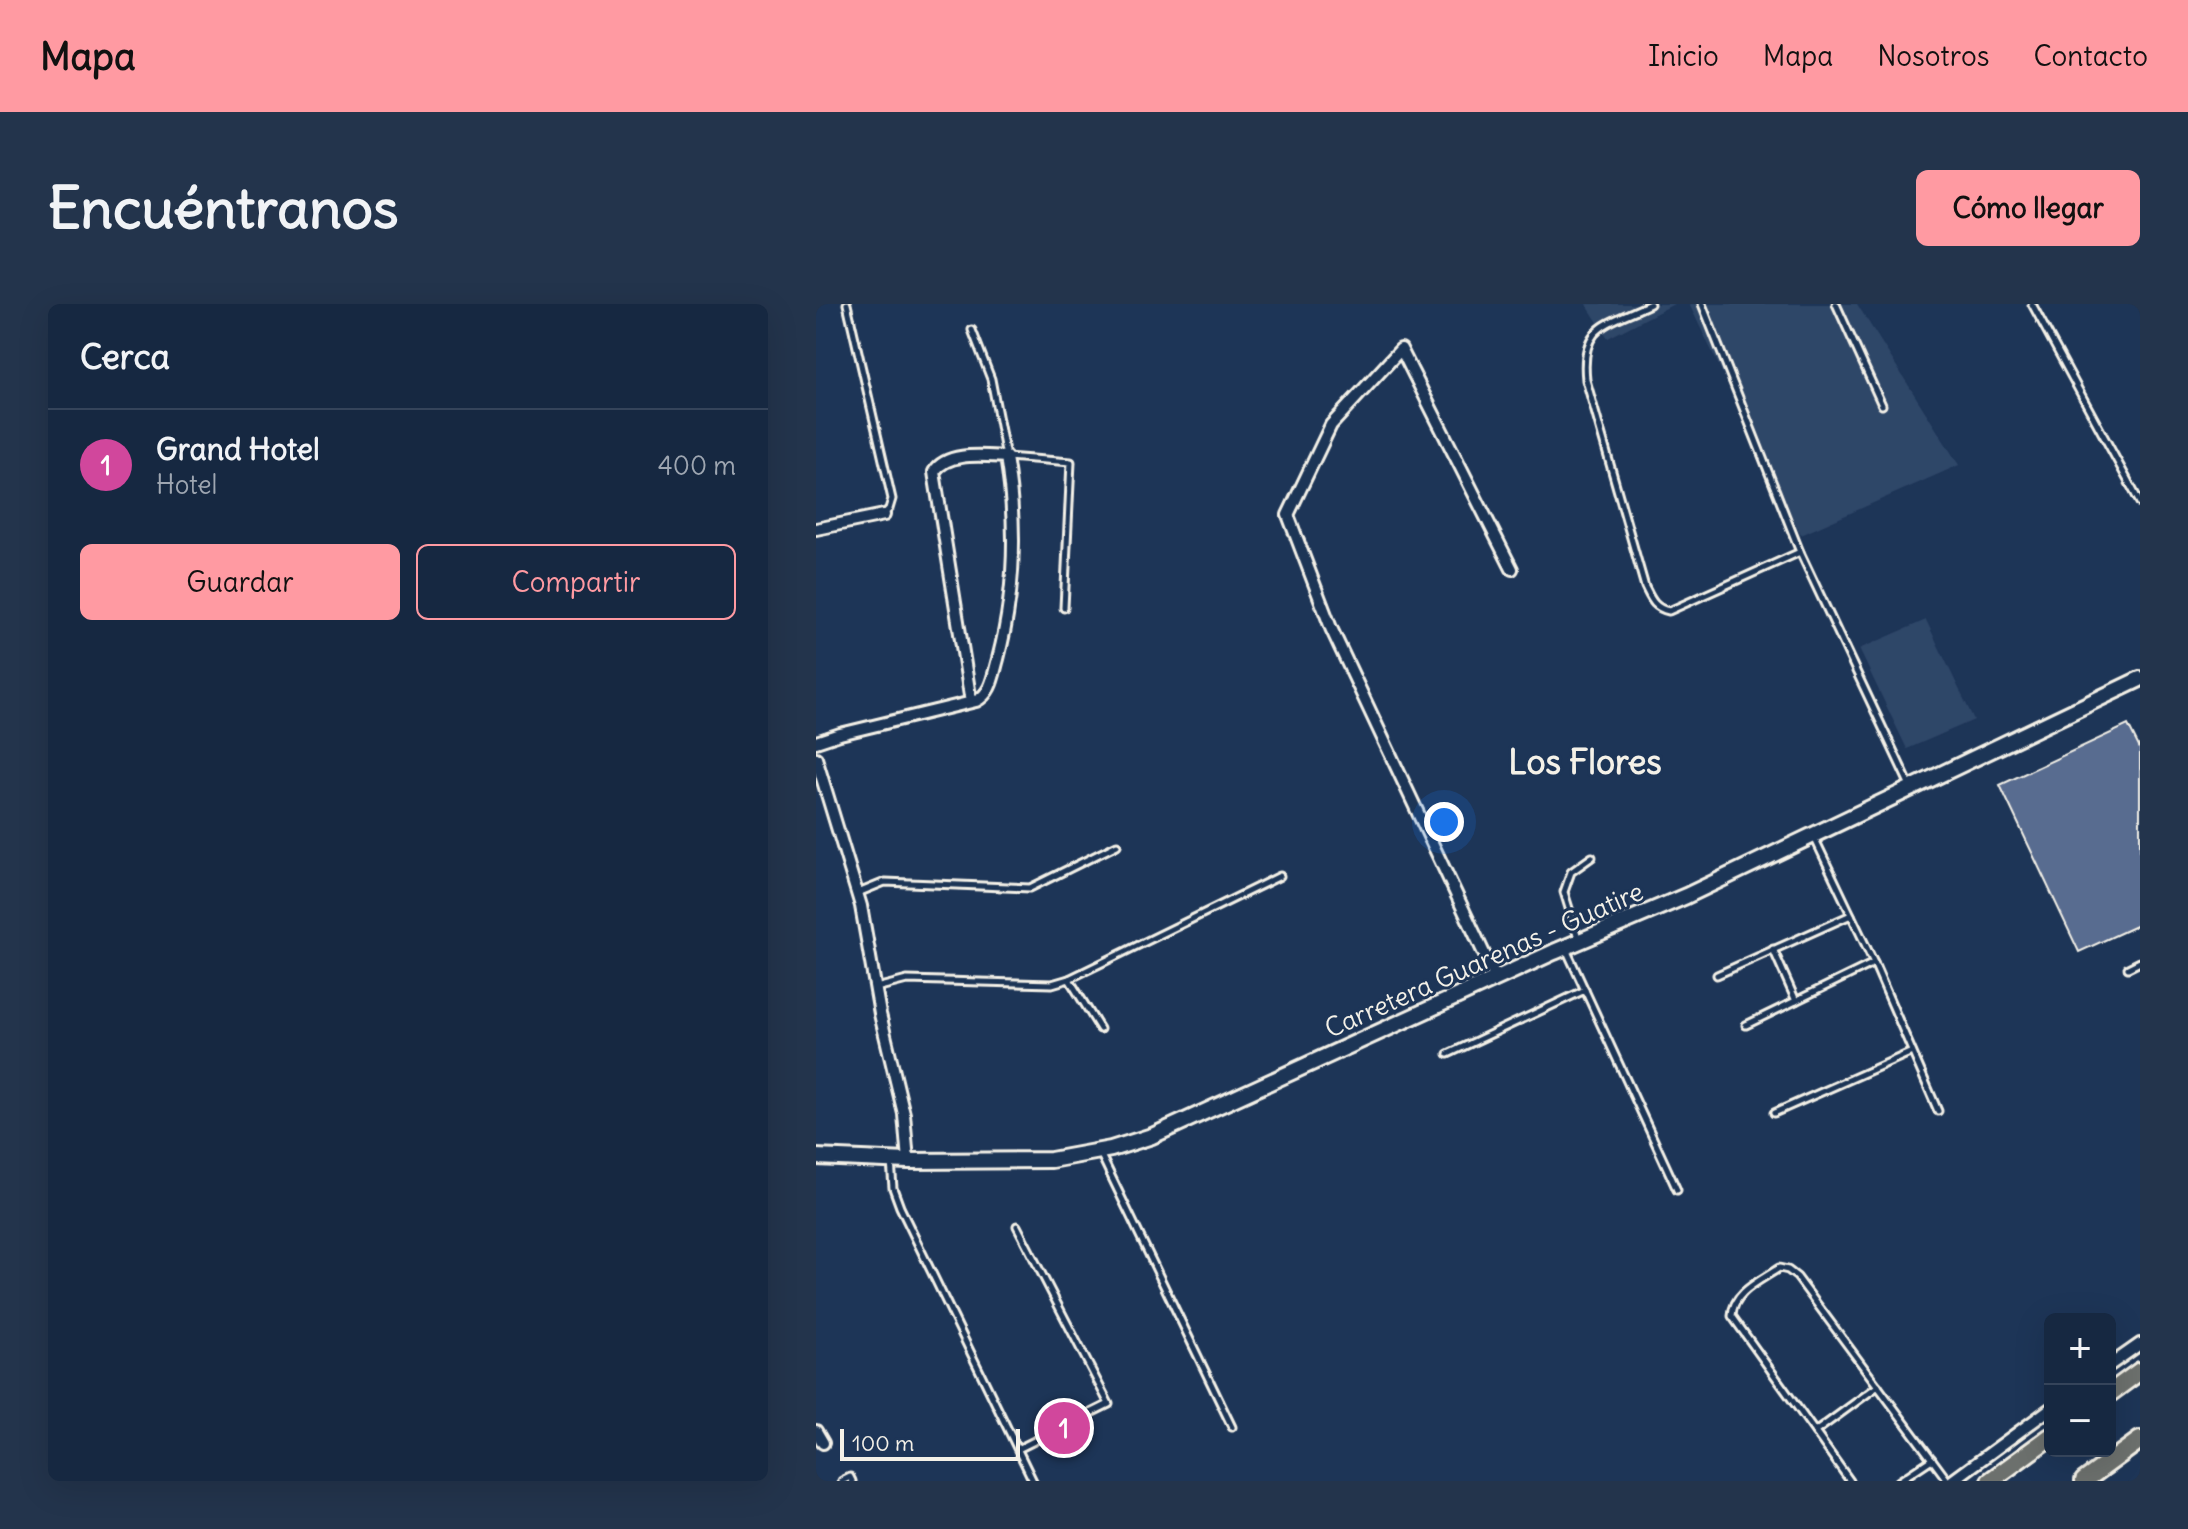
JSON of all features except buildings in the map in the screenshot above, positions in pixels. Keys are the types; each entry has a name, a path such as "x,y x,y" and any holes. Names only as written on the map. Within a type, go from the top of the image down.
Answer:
{"highway":[{"path":"2116,1389 2140,1371"},
{"path":"2084,1481 2140,1440"},
{"path":"1990,1481 2044,1441"}],"main road":[{"name":"Carretera Guarenas - Guatire","path":"816,1157 908,1161 1051,1160 1100,1152 1152,1136 1686,896 2140,679"}],"street":[{"path":"1496,979 1331,628 1288,515 1331,425 1401,349 1512,569"},
{"path":"816,742 971,702 989,691 1007,624 1011,584 1012,495 1006,457 975,456 946,461 934,472 971,702"},
{"path":"816,529 884,515"},
{"path":"816,758 857,893 869,944 875,989 903,1105 908,1161"},
{"path":"2116,1361 2140,1344"},
{"path":"1950,1481 2044,1413"},
{"path":"816,1431 823,1443"}],"lane":[{"path":"847,304 892,499 884,515"},
{"path":"1650,304 1597,330 1586,346 1584,362 1586,380 1645,587 1652,602 1660,609 1669,611 1800,552"},
{"path":"1702,304 1800,552 1911,789"},
{"path":"1836,304 1882,405"},
{"path":"2032,304 2140,503"},
{"path":"972,330 991,379 1006,457 1071,462 1064,608"},
{"path":"1813,836 1874,963 1938,1111"},
{"path":"857,893 885,882 1030,888 1117,845"},
{"path":"1592,857 1571,872 1564,892 1572,945 1585,990 1677,1190"},
{"path":"875,989 907,980 1052,984 1069,979 1280,876"},
{"path":"1717,975 1851,915"},
{"path":"1773,949 1796,1001"},
{"path":"2128,968 2140,962"},
{"path":"1746,1025 1874,963"},
{"path":"1069,979 1100,1029"},
{"path":"1448,1054 1585,990"},
{"path":"1774,1113 1912,1052"},
{"path":"1100,1152 1232,1427"},
{"path":"891,1160 893,1188 900,1207 1033,1481"},
{"path":"1017,1226 1109,1404 1017,1449"},
{"path":"1850,1481 1732,1316 1737,1298 1779,1268 1797,1277 1950,1481"},
{"path":"1815,1432 1878,1386"},
{"path":"1899,1481 1932,1459"},
{"path":"842,1481 850,1477 852,1481"}],"shaded area":[{"path":"1586,304 1674,304 1608,338"},
{"path":"1689,304 1857,304 1959,465 1801,535"},
{"path":"1926,620 1974,720 1907,749 1859,649"}],"place":[{"name":"Grand Hotel","path":"1064,1428"}],"district":[{"name":"Los Flores","path":"1585,762"}]}
